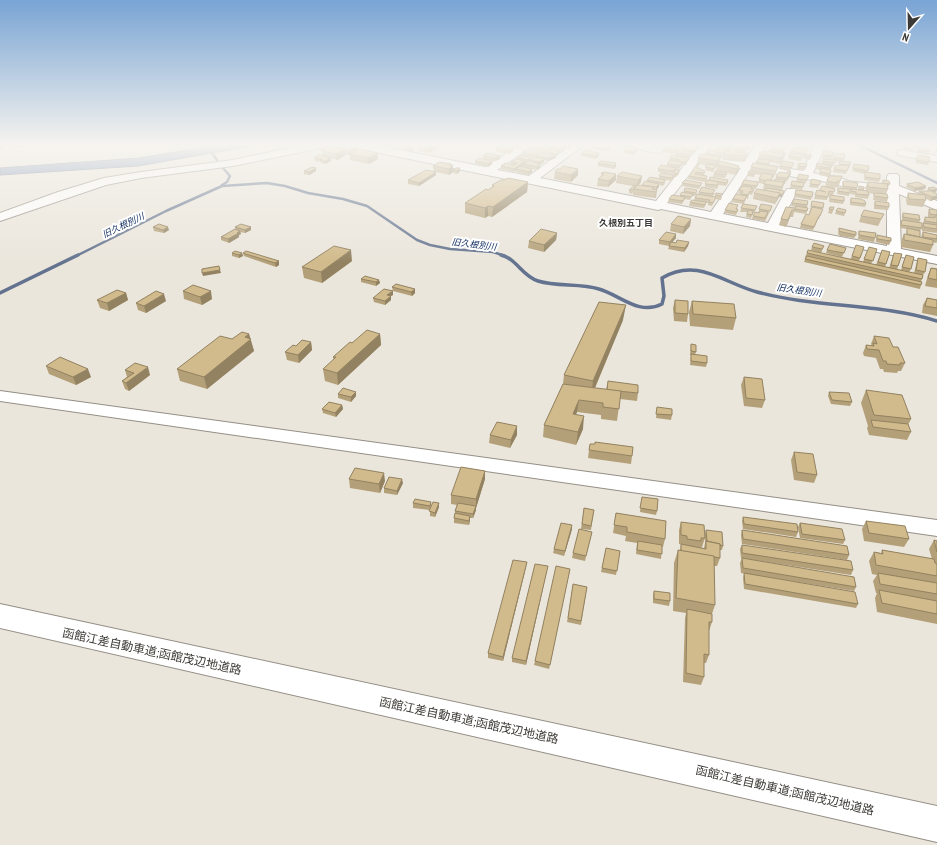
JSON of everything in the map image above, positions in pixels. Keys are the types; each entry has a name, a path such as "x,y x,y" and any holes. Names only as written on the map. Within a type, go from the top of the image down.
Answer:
{"highway":[{"name":"函館江差自動車道;函館茂辺地道路","path":"0,616 937,824"}],"street":[{"path":"0,217 62,194 99,183"},
{"path":"547,183 937,260"},
{"path":"658,206 676,183"},
{"path":"714,217 736,183"},
{"path":"844,183 894,186 937,206"},
{"path":"894,186 894,252"},
{"path":"771,228 791,192"},
{"path":"0,396 937,528"}],"building":[{"path":"495,183 526,183 493,207 488,206 485,208 465,203 486,189 488,190 494,186 492,185"},
{"path":"643,183 659,184 656,187 642,185"},
{"path":"685,183 702,183 700,186"},
{"path":"705,183 718,183 717,185"},
{"path":"742,183 758,183 757,186"},
{"path":"764,183 783,183 782,187"},
{"path":"791,183 804,183 803,187 791,185"},
{"path":"810,183 820,183 819,185"},
{"path":"843,183 858,183 857,188 843,186"},
{"path":"868,183 882,183 887,184 888,189 868,187"},
{"path":"921,183 926,186 915,188 907,184"},
{"path":"635,185 633,190 629,190"},
{"path":"637,185 653,187 652,189 657,190 656,192 634,189"},
{"path":"742,186 752,187 751,189 754,190 752,192 750,191 748,195 741,194 743,191 739,190"},
{"path":"822,186 835,189 834,192 829,191 828,197 815,195 817,190 826,192 820,190"},
{"path":"859,186 864,187 864,189 859,189"},
{"path":"702,187 715,190 712,194 699,192"},
{"path":"934,187 937,189 932,190 928,188"},
{"path":"685,188 697,190 696,193 684,191"},
{"path":"767,188 784,191 783,194 779,194 780,193 765,191"},
{"path":"838,188 850,189 850,193 838,191"},
{"path":"757,189 780,193 777,198 754,193"},
{"path":"851,189 868,191 869,195 856,194 856,192 851,191"},
{"path":"796,190 813,192 812,197 795,194"},
{"path":"919,191 931,191 937,194 937,196 932,197"},
{"path":"682,192 693,194 691,197 680,195"},
{"path":"716,193 723,194 721,196 715,195"},
{"path":"874,193 887,194 888,198 874,196"},
{"path":"908,193 925,195 926,200 909,199"},
{"path":"697,194 716,197 713,203 709,202 710,200 695,198"},
{"path":"736,194 747,196 744,201 733,199"},
{"path":"672,195 685,197 683,201 669,199"},
{"path":"830,195 844,197 844,201 830,199"},
{"path":"851,198 861,199 865,201 866,204 851,202"},
{"path":"794,199 808,201 807,205 792,203"},
{"path":"692,200 706,202 705,205 690,202"},
{"path":"812,201 824,203 823,208 811,206"},
{"path":"875,201 889,203 889,207 875,205"},
{"path":"729,203 738,205 736,209 738,210 737,212 725,210"},
{"path":"743,204 757,206 755,210 741,208"},
{"path":"761,204 772,206 770,211 759,209"},
{"path":"796,206 808,208 807,211 795,209"},
{"path":"786,207 795,208 795,210 792,210 788,220 781,219"},
{"path":"812,207 823,209 814,227 801,224 806,214 809,215"},
{"path":"830,207 834,207 833,210 829,209"},
{"path":"838,208 846,210 845,213 836,211"},
{"path":"929,209 937,210 937,215 930,214"},
{"path":"748,210 753,211 752,215 747,214"},
{"path":"864,210 884,214 881,219 861,216"},
{"path":"760,211 768,212 765,218 753,216 755,212 759,213"},
{"path":"903,213 919,215 920,220 903,217"},
{"path":"678,216 691,219 684,227 671,224"},
{"path":"935,216 937,216 937,223 925,221 925,217 935,218"},
{"path":"902,220 922,223 922,228 901,225"},
{"path":"923,223 937,225 937,229 924,227"},
{"path":"159,224 168,227 163,230 153,227"},
{"path":"241,224 251,227 245,230 235,227"},
{"path":"839,228 856,232 856,235 839,231"},
{"path":"907,228 920,231 920,237 907,234"},
{"path":"235,229 240,231 237,233 239,233 228,239 221,237"},
{"path":"541,229 557,233 544,245 529,241"},
{"path":"859,231 876,233 875,238 859,235"},
{"path":"666,232 676,234 670,242 659,240"},
{"path":"923,232 937,235 937,239 923,237"},
{"path":"904,234 933,240 933,245 904,240"},
{"path":"877,235 891,238 891,241 877,239"},
{"path":"677,240 689,242 685,248 669,246 671,242 676,243"},
{"path":"814,243 824,246 822,249 812,247"},
{"path":"830,244 846,248 844,253 827,250"},
{"path":"856,245 864,247 860,258 852,256"},
{"path":"334,246 351,250 321,272 302,267"},
{"path":"869,247 877,249 873,261 864,259"},
{"path":"808,250 923,275 922,279 807,253"},
{"path":"882,250 890,252 886,264 878,262"},
{"path":"235,251 242,253 239,255 232,253"},
{"path":"246,251 279,261 275,263 243,253"},
{"path":"894,253 902,254 898,266 891,265"},
{"path":"906,255 914,257 911,269 902,267"},
{"path":"807,256 922,282 921,285 805,259"},
{"path":"918,258 927,260 925,272 916,270"},
{"path":"219,266 220,270 202,273 202,269"},
{"path":"931,268 937,269 937,280 928,278"},
{"path":"365,276 379,280 376,282 361,279"},
{"path":"396,284 415,289 411,292 392,287"},
{"path":"193,285 211,291 200,297 183,291"},
{"path":"384,289 393,291 387,295 391,296 385,301 373,298"},
{"path":"117,290 126,293 107,303 97,300"},
{"path":"156,291 164,294 144,306 136,303"},
{"path":"927,298 937,300 937,308 925,306"},
{"path":"675,300 688,301 688,314 675,313"},
{"path":"692,301 734,304 736,318 693,314"},
{"path":"599,302 626,305 593,381 564,375"},
{"path":"367,330 380,334 337,373 323,369 336,357 333,357"},
{"path":"242,332 249,334 245,337 251,339 204,377 177,369 220,336 232,339"},
{"path":"874,336 889,338 893,347 898,347 905,363 900,363 900,365 887,364 886,361 883,361 879,350 867,349 866,345 874,346 873,343 877,344"},
{"path":"302,340 311,342 298,355 285,352 293,345 296,346"},
{"path":"691,344 696,345 696,352 691,351"},
{"path":"691,354 707,356 707,363 691,361"},
{"path":"60,357 88,369 73,377 46,366"},
{"path":"135,363 148,367 126,383 122,381 134,373 125,370"},
{"path":"744,377 762,379 765,400 746,398"},
{"path":"608,381 638,385 638,393 607,390"},
{"path":"563,384 621,391 619,409 603,407 603,403 579,400 573,414 584,416 578,432 544,425"},
{"path":"343,388 356,392 351,397 338,394"},
{"path":"866,390 902,395 911,419 874,415"},
{"path":"829,392 849,393 852,402 832,400"},
{"path":"329,402 342,405 335,413 322,409"},
{"path":"657,407 672,409 672,415 656,414"},
{"path":"871,420 908,424 911,432 873,427"},
{"path":"497,422 517,426 511,440 490,435"},
{"path":"595,442 633,447 632,456 589,450 590,444 595,444"},
{"path":"794,452 813,454 817,475 797,472"},
{"path":"461,467 485,471 476,499 451,495"},
{"path":"355,468 384,473 379,484 349,479"},
{"path":"389,477 402,479 397,491 384,488"},
{"path":"642,497 658,499 657,511 640,508"},
{"path":"415,499 431,502 430,506 413,503"},
{"path":"433,502 439,503 435,513 429,511"},
{"path":"458,503 476,506 473,514 455,511"},
{"path":"584,508 594,510 591,526 582,524"},
{"path":"455,513 470,516 469,521 454,518"},
{"path":"616,513 666,521 665,539 627,532 627,527 614,525"},
{"path":"743,517 797,524 798,532 744,524"},
{"path":"866,521 905,526 909,539 869,533"},
{"path":"681,522 704,525 705,538 701,538 701,541 687,539 687,536 681,535"},
{"path":"561,523 572,525 565,551 554,549"},
{"path":"800,523 842,529 845,540 802,534"},
{"path":"579,529 592,532 586,556 573,553"},
{"path":"706,530 722,532 723,546 707,541"},
{"path":"742,530 847,546 849,555 743,539"},
{"path":"934,540 937,541 937,552"},
{"path":"638,541 662,545 662,554 637,550"},
{"path":"706,541 720,544 720,558 681,551 681,544 706,549"},
{"path":"742,545 851,561 853,570 742,553"},
{"path":"606,548 620,551 617,571 602,568"},
{"path":"678,550 714,556 715,605 676,598"},
{"path":"882,550 934,559 935,563 937,564 937,576 876,565 874,552 883,554"},
{"path":"742,558 854,577 856,587 743,568"},
{"path":"513,560 527,562 503,657 488,653"},
{"path":"535,564 548,566 526,661 512,658"},
{"path":"556,566 570,569 550,665 535,661"},
{"path":"744,573 855,592 858,604 745,584"},
{"path":"878,573 937,583 937,594 880,584"},
{"path":"573,584 587,587 581,621 568,618"},
{"path":"879,590 937,601 937,614 882,603"},
{"path":"654,591 670,593 670,601 654,599"},
{"path":"687,609 712,614 712,622 709,622 709,655 704,654 704,677 686,673"}],"waterway":[{"name":"旧久根別川","path":"78,255 166,211 222,186 260,183"},
{"name":"旧久根別川","path":"270,183 285,186 308,193 343,199 367,206 417,240 430,245 450,249 493,252 505,256"},
{"name":"旧久根別川","path":"0,293 78,255"},
{"name":"旧久根別川","path":"501,255 511,260 532,279 545,283 592,287 645,308 662,304 664,296 662,278 675,272 687,270 710,274 745,288 779,297 893,311 937,321"}],"district":[{"name":"久根別五丁目","path":"626,222"}]}
